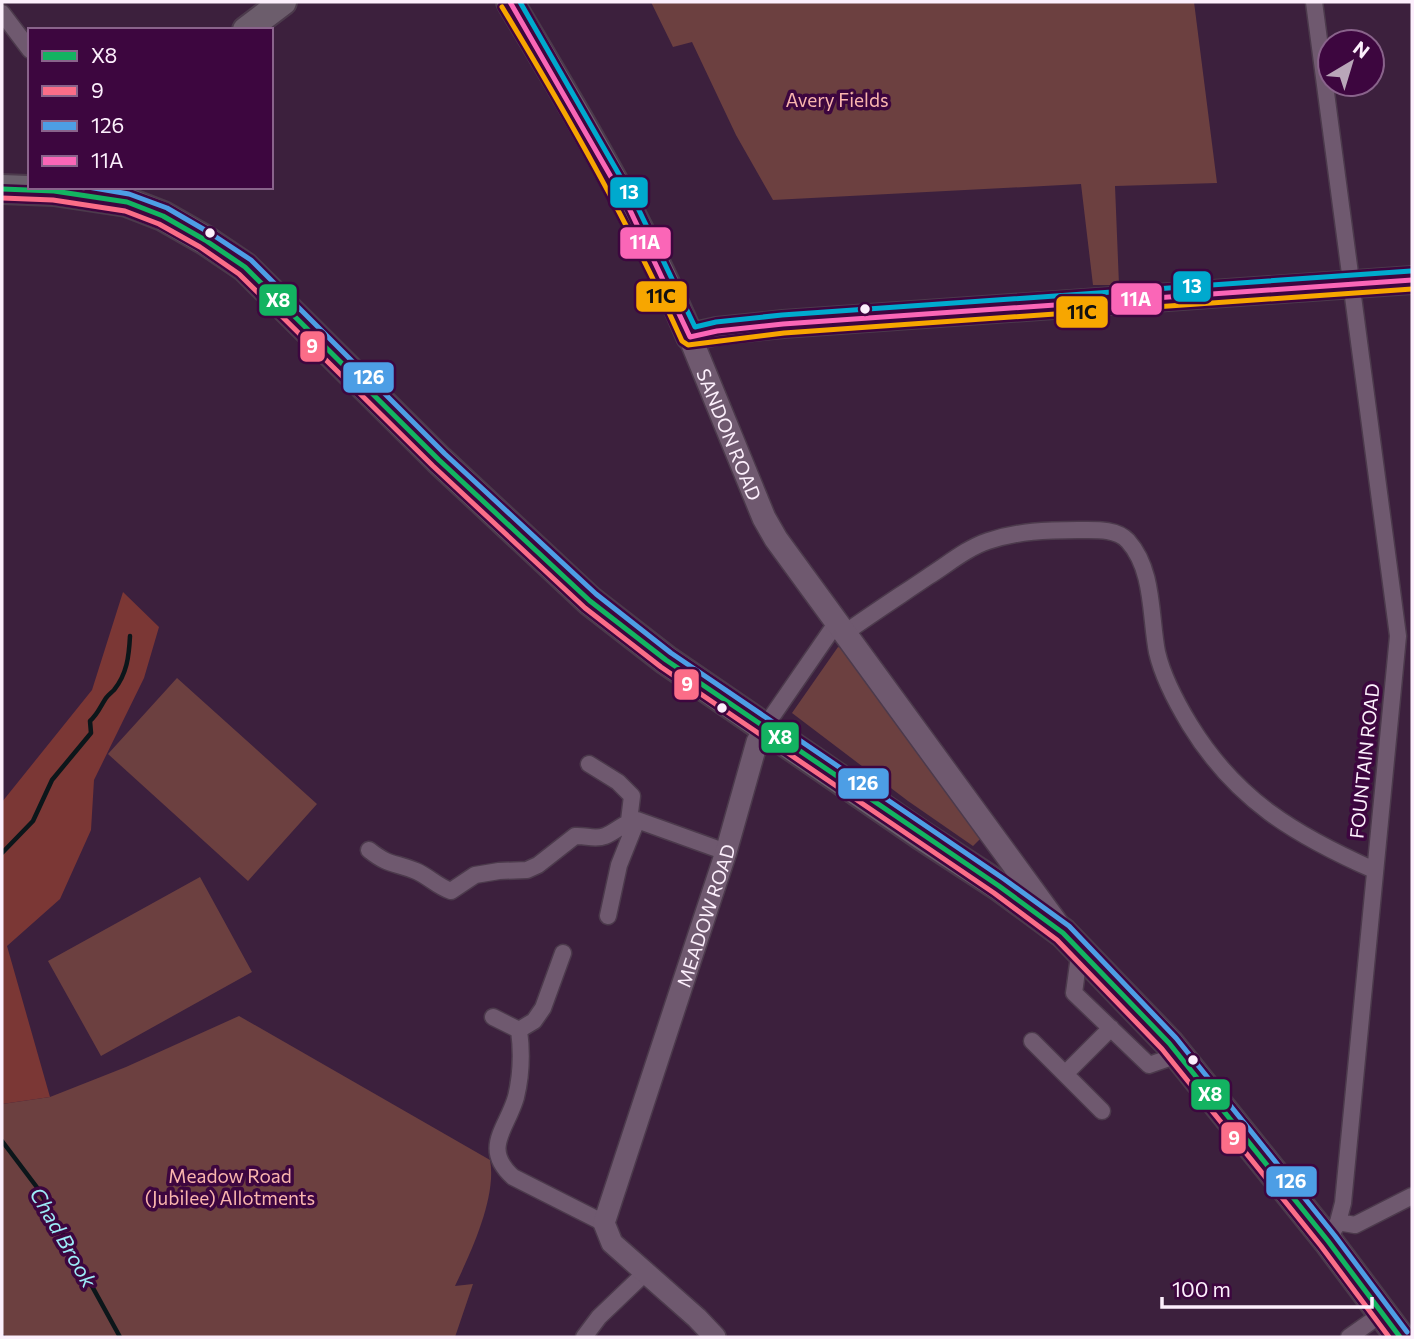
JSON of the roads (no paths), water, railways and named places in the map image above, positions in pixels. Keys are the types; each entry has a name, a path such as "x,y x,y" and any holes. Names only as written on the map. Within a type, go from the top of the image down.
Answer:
{"highway":[{"path":"2,189 124,194 205,240 245,267 439,460 590,601 666,660 999,886 1071,941 1178,1055 1333,1231 1400,1337"}],"main road":[{"path":"249,28 283,2"},
{"name":"SANDON ROAD","path":"510,2 587,131 674,298 764,518 776,539 1071,941"},
{"path":"690,337 783,324 1412,280"},
{"path":"996,839 999,886"}],"street":[{"name":"FOUNTAIN ROAD","path":"1314,2 1398,636 1343,1203 1333,1231"},
{"path":"2,13 28,47"},
{"path":"841,627 986,542 1030,531 1088,530 1114,533 1126,538 1144,565 1158,656 1172,697 1224,774 1261,808 1278,819 1326,848 1374,870"},
{"name":"MEADOW ROAD","path":"604,1223 726,852 757,742 841,627"},
{"path":"589,764 618,782 632,796 633,821 619,865 608,916"},
{"path":"369,850 383,862 417,871 451,891 475,875 499,870 527,870 538,865 575,836 591,839 607,835 633,821 726,852"},
{"path":"1071,941 1074,993 1149,1065 1178,1055"},
{"path":"519,1030 534,1021 543,1008 563,953"},
{"path":"493,1017 519,1030"},
{"path":"1065,1074 1111,1028"},
{"path":"519,1030 520,1069 516,1098 497,1147 498,1159 504,1169 513,1177 604,1223 612,1243 715,1337"},
{"path":"1032,1041 1102,1111"},
{"path":"1333,1231 1355,1225 1412,1196"},
{"path":"584,1337 599,1317 644,1274"},
{"path":"1349,1337 1383,1313"}],"waterway":[{"name":"Chad Brook","path":"2,853 33,821 52,780 91,733 90,721 125,671 130,636"},
{"name":"Chad Brook","path":"2,1141 39,1190 120,1337"}],"park label":[{"name":"Avery Fields","path":"837,99"},
{"name":"Meadow Road (Jubilee) Allotments","path":"230,1186"}]}
